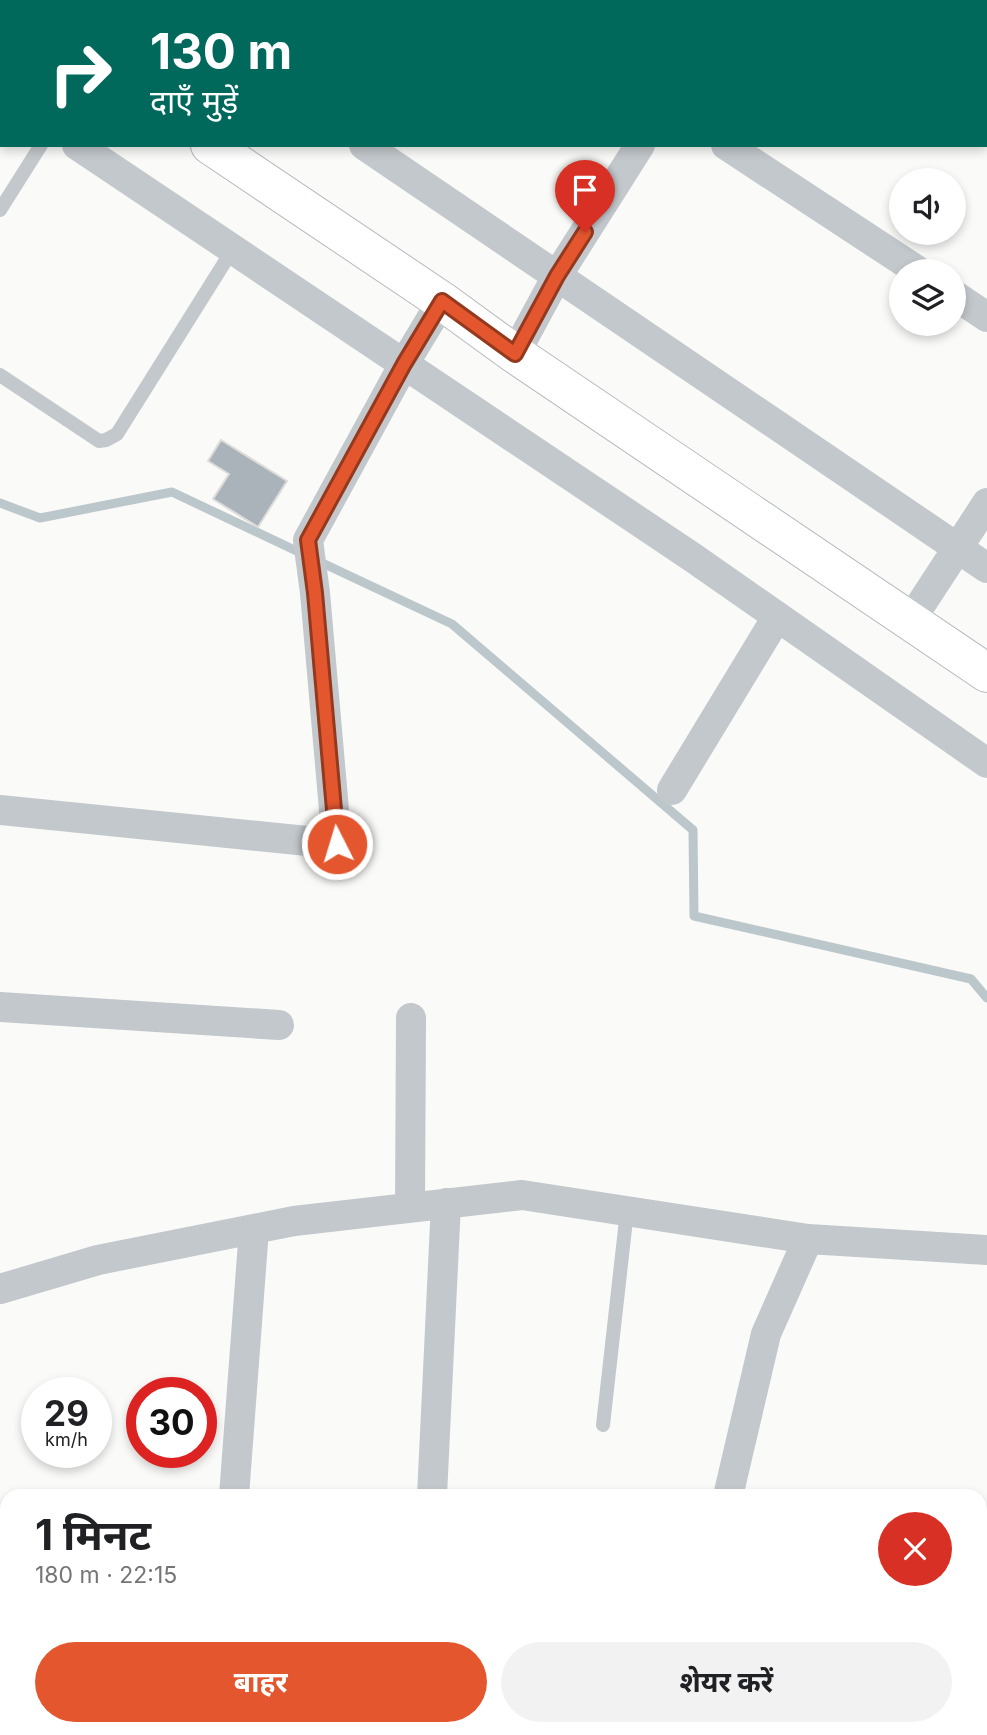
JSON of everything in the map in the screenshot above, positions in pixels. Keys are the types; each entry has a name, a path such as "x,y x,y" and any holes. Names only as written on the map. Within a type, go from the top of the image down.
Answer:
{"main road":[{"path":"213,147 987,673"}],"street":[{"path":"80,147 777,617 987,763"},
{"path":"367,147 987,568"},
{"path":"515,354 557,276 639,147"},
{"path":"729,147 900,259"},
{"path":"0,810 337,844 308,540 404,364 442,301"},
{"path":"966,303 987,317"},
{"path":"910,621 987,503"},
{"path":"672,790 777,617"},
{"path":"0,1007 279,1025"},
{"path":"410,1207 411,1018"},
{"path":"0,1289 98,1260 294,1221 522,1195 808,1240 987,1250"},
{"path":"432,1489 446,1203"},
{"path":"235,1489 254,1229"},
{"path":"730,1489 766,1334 808,1240"}],"lane":[{"path":"0,211 40,147"},
{"path":"0,375 99,441 106,440 117,434 233,249"},
{"path":"603,1425 627,1211"}],"building":[{"path":"221,440 287,481 258,527 213,499 229,474 208,461"}],"waterway":[{"path":"0,503 40,518 172,492 305,555"},
{"path":"318,561 452,624 693,830 694,916 971,979 987,998"}],"route":[{"path":"337,844 308,540 404,364 442,301 515,354 557,276 585,232"}]}
